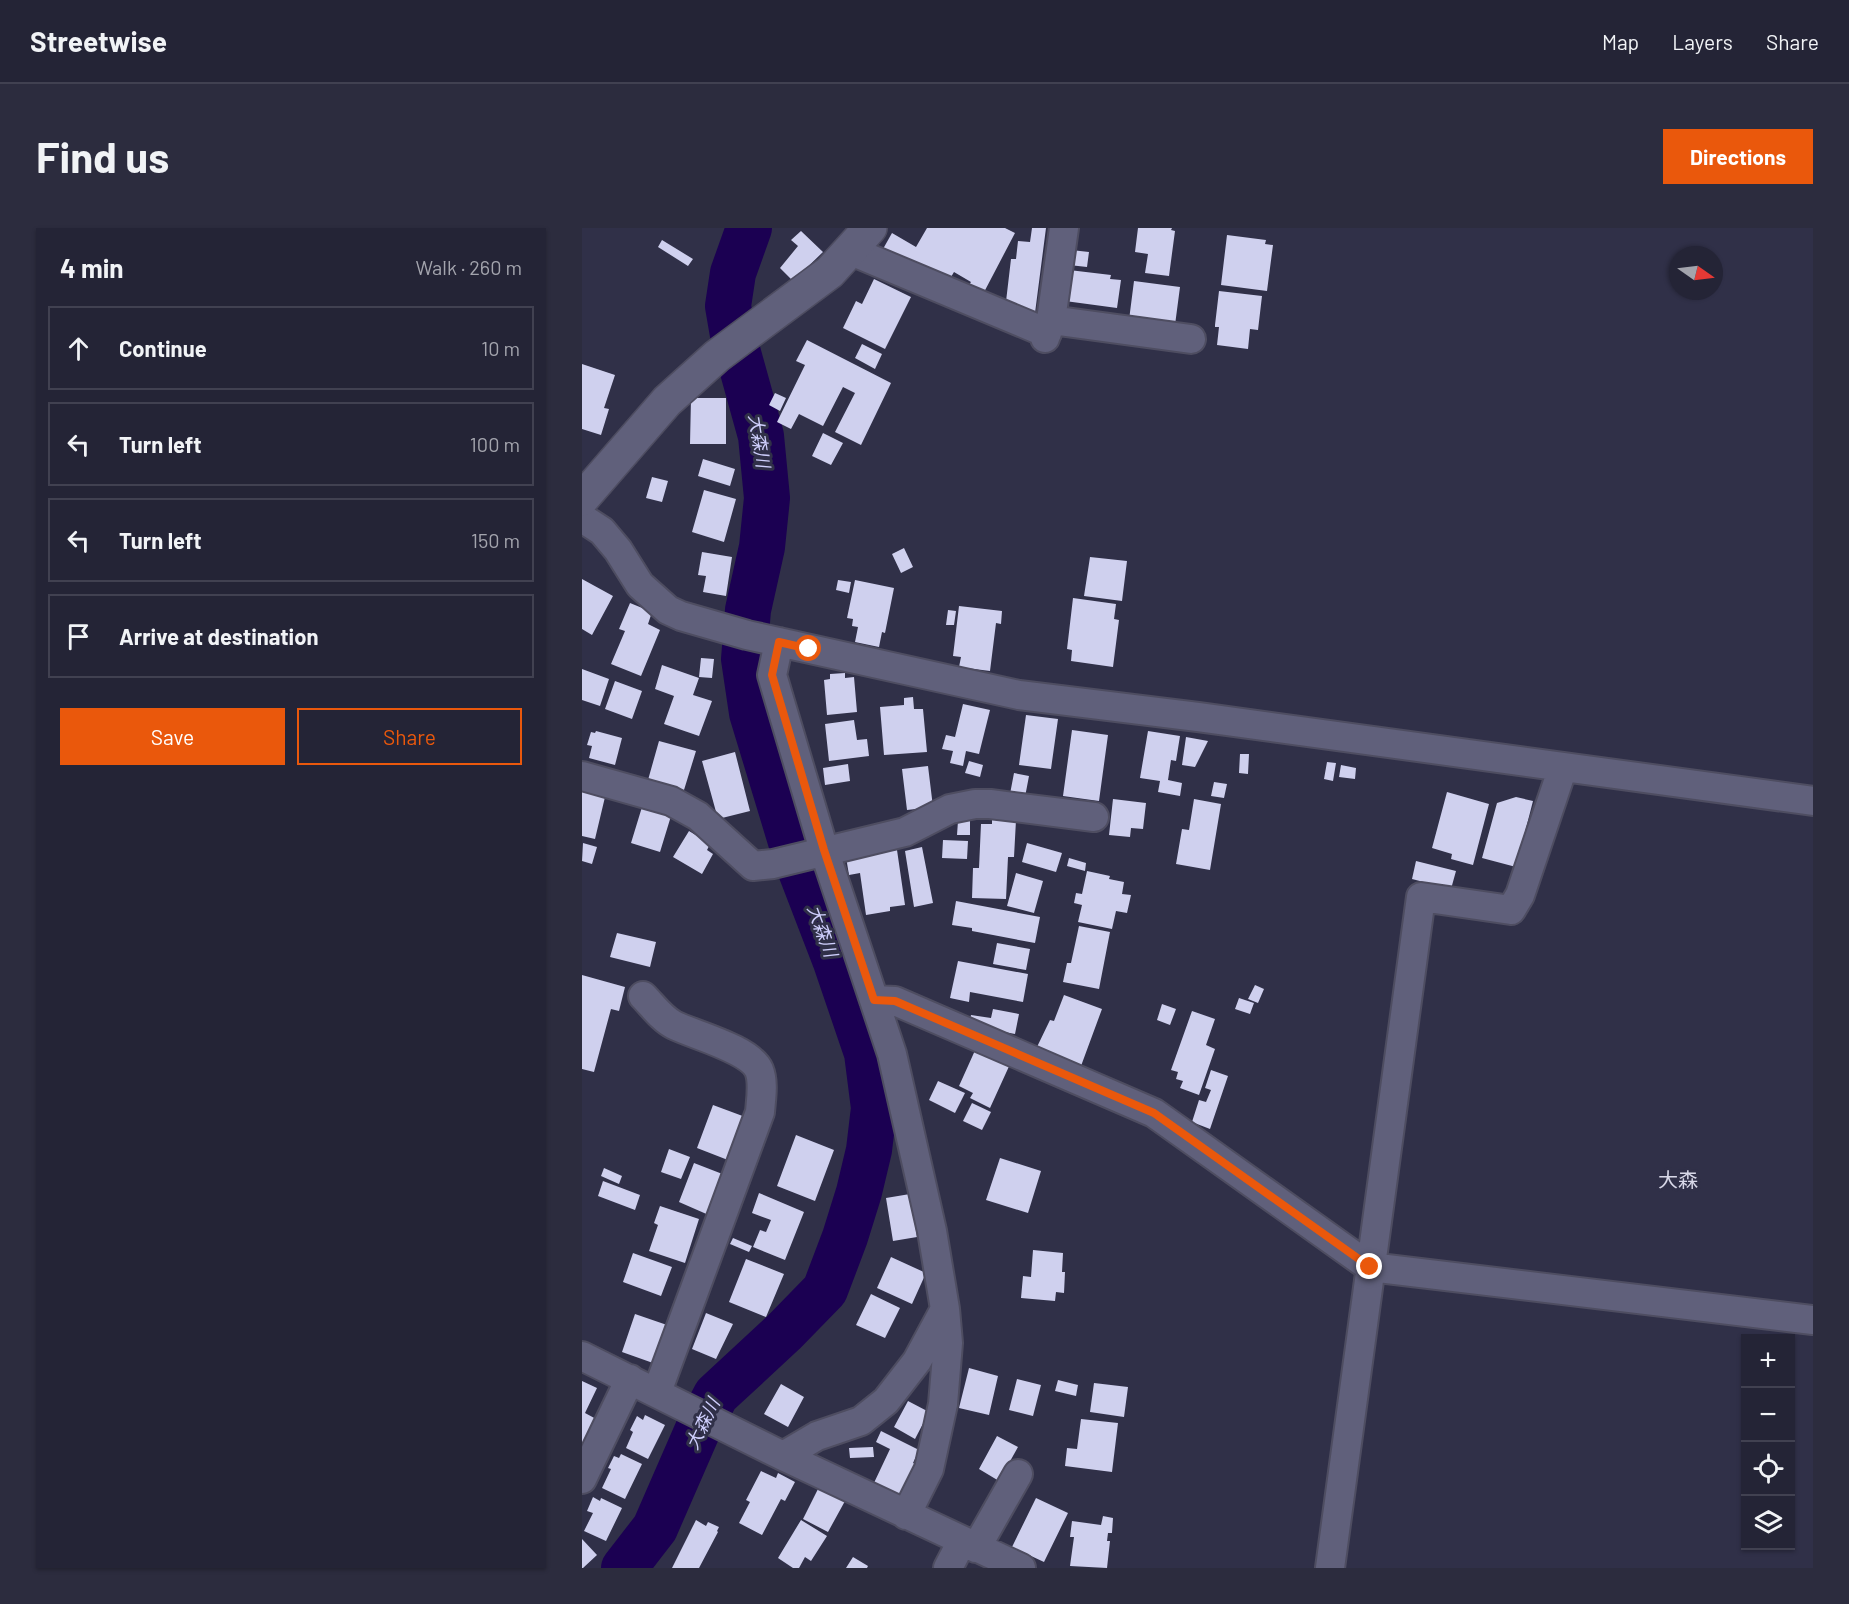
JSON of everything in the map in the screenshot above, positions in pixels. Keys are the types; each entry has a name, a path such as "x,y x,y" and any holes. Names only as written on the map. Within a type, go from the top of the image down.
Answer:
{"street":[{"path":"1046,334 1064,228"},
{"path":"582,500 667,401 760,322 830,272 859,239 1046,334 1191,339"},
{"path":"582,518 602,531 618,550 640,585 656,602 681,616 770,640 1018,695 1198,717 1813,801"},
{"path":"770,640 772,675 824,850 892,1054 932,1231 945,1309 948,1343 943,1404 929,1469 906,1515"},
{"path":"1330,1568 1421,897 1511,910 1520,895 1563,767"},
{"path":"582,776 671,801 698,816 753,866 773,864 904,832 950,809 975,804 1094,817"},
{"path":"643,996 671,1024 732,1048 750,1060 759,1069 761,1088 760,1112 667,1398"},
{"path":"874,1000 895,1001 1154,1113 1370,1267 1813,1320"},
{"path":"783,1456 817,1436 861,1421 886,1401 917,1361 945,1309"},
{"path":"582,1356 783,1456 1021,1568"},
{"path":"582,1479 630,1379"},
{"path":"948,1568 969,1544 1018,1474"}],"building":[{"path":"927,228 1005,228 1015,233 982,296 967,288 971,282 954,272 948,282 883,249 892,233 916,247"},
{"path":"1032,228 1046,228 1035,313 1005,310 1011,259 1016,259 1018,241 1030,242"},
{"path":"1138,228 1172,228 1171,230 1175,231 1169,276 1145,273 1148,254 1135,252"},
{"path":"801,231 823,252 793,281 780,268 798,246 791,240"},
{"path":"1227,235 1266,240 1265,244 1273,245 1267,291 1221,285"},
{"path":"662,240 693,259 688,266 658,247"},
{"path":"1071,250 1089,252 1087,267 1069,265"},
{"path":"1069,270 1111,275 1110,279 1121,280 1117,308 1065,301"},
{"path":"874,279 911,297 885,349 843,328 856,301 862,304"},
{"path":"1134,281 1180,287 1175,325 1129,320"},
{"path":"1219,291 1262,296 1258,330 1250,329 1248,349 1217,345 1219,327 1215,325"},
{"path":"807,340 891,383 861,445 835,432 855,393 843,387 823,426 799,414 791,429 777,422 805,365 796,361"},
{"path":"862,344 882,354 875,369 855,358"},
{"path":"582,364 615,375 604,408 609,409 601,435 582,429"},
{"path":"775,393 786,398 780,411 769,405"},
{"path":"691,398 726,398 726,444 690,444"},
{"path":"823,433 843,443 831,465 812,456"},
{"path":"703,459 735,469 730,486 698,476"},
{"path":"652,477 668,481 662,502 646,498"},
{"path":"704,490 736,499 724,542 692,532"},
{"path":"904,548 913,567 901,573 892,554"},
{"path":"702,552 732,557 726,596 703,592 706,576 698,575"},
{"path":"1090,557 1127,561 1122,601 1084,596"},
{"path":"582,579 613,596 592,635 582,629"},
{"path":"838,580 851,582 849,593 836,590"},
{"path":"855,580 894,588 885,633 882,632 879,647 855,642 858,627 852,626 853,619 847,618"},
{"path":"1073,598 1116,604 1114,619 1119,620 1113,667 1071,661 1072,650 1067,649"},
{"path":"630,603 652,612 648,624 660,630 641,676 611,664 625,631 619,629"},
{"path":"959,606 1002,611 1001,624 996,623 990,671 959,667 961,657 953,656"},
{"path":"948,610 956,611 954,625 946,625"},
{"path":"701,658 714,659 712,678 699,677"},
{"path":"662,665 699,678 693,695 712,701 699,736 664,724 674,696 655,689"},
{"path":"582,669 609,679 600,706 582,700"},
{"path":"845,673 845,678 854,677 857,712 827,715 824,680 830,679 830,674"},
{"path":"615,681 642,691 632,719 605,709"},
{"path":"913,697 914,709 923,709 927,752 884,755 880,707 904,705 904,698"},
{"path":"963,704 990,710 979,754 966,751 963,766 950,763 953,751 942,749 946,735 955,737"},
{"path":"1026,715 1058,719 1051,769 1019,765"},
{"path":"854,720 857,740 867,739 869,756 829,761 825,724"},
{"path":"1072,730 1108,735 1099,801 1063,796"},
{"path":"596,731 622,738 615,765 589,758 592,746 587,745 591,732"},
{"path":"1148,731 1180,736 1176,761 1171,760 1168,780 1182,783 1180,796 1158,792 1160,781 1140,778"},
{"path":"1186,737 1208,741 1195,767 1182,765"},
{"path":"659,741 696,751 684,790 648,780"},
{"path":"735,752 750,811 718,819 702,761"},
{"path":"1240,754 1249,754 1248,774 1239,773"},
{"path":"969,761 983,765 980,777 965,773"},
{"path":"1327,762 1336,763 1333,781 1324,779"},
{"path":"848,764 850,781 825,785 823,768"},
{"path":"1341,765 1356,768 1355,779 1339,777"},
{"path":"928,766 933,807 907,810 902,769"},
{"path":"1014,773 1029,776 1025,797 1010,794"},
{"path":"1214,782 1227,784 1224,798 1211,796"},
{"path":"582,791 605,797 595,839 582,836"},
{"path":"1447,792 1489,804 1473,865 1451,859 1452,854 1432,848"},
{"path":"1516,797 1533,801 1516,867 1482,858 1497,803"},
{"path":"1113,799 1146,803 1143,829 1131,828 1130,837 1109,835"},
{"path":"1194,799 1221,804 1210,870 1176,864 1182,829 1189,830"},
{"path":"642,807 671,816 660,852 631,843"},
{"path":"992,819 1016,820 1014,857 1008,857 1006,899 972,898 973,868 979,868 981,824 992,824"},
{"path":"958,821 970,821 970,835 957,835"},
{"path":"689,831 710,844 707,850 713,854 702,874 673,857"},
{"path":"943,840 968,841 967,859 942,858"},
{"path":"583,843 597,847 592,864 582,861"},
{"path":"1027,843 1062,853 1056,872 1022,862"},
{"path":"922,847 933,903 914,907 905,851"},
{"path":"897,850 905,905 890,907 890,911 866,915 860,873 849,875 846,857"},
{"path":"1069,858 1086,863 1085,871 1067,866"},
{"path":"1416,861 1456,871 1451,889 1412,879"},
{"path":"1087,871 1124,882 1122,894 1131,895 1127,913 1116,911 1112,929 1078,922 1082,905 1074,903 1076,893 1082,894"},
{"path":"1016,873 1043,881 1034,913 1007,906"},
{"path":"956,901 1040,917 1035,943 952,925"},
{"path":"1079,926 1110,932 1099,989 1063,982 1067,963 1071,963"},
{"path":"617,933 656,942 650,967 610,957"},
{"path":"997,943 1030,949 1026,970 993,964"},
{"path":"958,961 1028,974 1023,1002 970,992 969,1002 950,998"},
{"path":"582,975 625,987 619,1011 611,1009 594,1072 582,1069"},
{"path":"1255,985 1264,989 1258,1003 1248,999"},
{"path":"1064,995 1102,1009 1081,1066 1036,1049 1050,1020 1054,1021"},
{"path":"1239,998 1254,1003 1250,1014 1235,1009"},
{"path":"1162,1004 1176,1009 1170,1025 1157,1020"},
{"path":"993,1009 1019,1014 1015,1034 969,1025 971,1015 991,1018"},
{"path":"1192,1011 1215,1019 1206,1045 1215,1049 1199,1095 1180,1088 1183,1081 1176,1079 1178,1072 1171,1070"},
{"path":"977,1046 1011,1062 990,1108 970,1098 973,1093 959,1086"},
{"path":"1211,1070 1228,1076 1210,1129 1192,1122 1199,1100 1206,1102 1211,1090 1205,1088"},
{"path":"938,1081 965,1093 955,1113 929,1100"},
{"path":"972,1103 991,1112 982,1130 963,1121"},
{"path":"713,1105 748,1118 733,1162 697,1148"},
{"path":"796,1135 834,1150 815,1201 777,1186"},
{"path":"669,1149 690,1157 681,1179 661,1172"},
{"path":"1000,1158 1041,1171 1028,1213 986,1200"},
{"path":"694,1163 725,1175 711,1216 679,1202"},
{"path":"604,1168 622,1176 619,1184 601,1176"},
{"path":"603,1181 640,1195 635,1210 598,1196"},
{"path":"759,1193 804,1212 785,1260 753,1247 760,1230 766,1232 771,1220 752,1213"},
{"path":"910,1194 917,1237 893,1241 886,1198"},
{"path":"660,1206 699,1219 685,1263 649,1251 658,1225 654,1223"},
{"path":"733,1238 752,1246 749,1252 730,1244"},
{"path":"1033,1250 1063,1253 1064,1293 1056,1292 1055,1301 1021,1298 1023,1276 1031,1277"},
{"path":"633,1253 672,1267 661,1296 623,1282"},
{"path":"891,1257 926,1273 912,1304 877,1288"},
{"path":"746,1259 784,1274 766,1317 729,1302"},
{"path":"871,1294 900,1308 885,1338 856,1325"},
{"path":"706,1313 733,1324 716,1359 692,1349"},
{"path":"635,1314 667,1325 653,1363 622,1352"},
{"path":"969,1368 998,1376 989,1415 959,1408"},
{"path":"1017,1379 1041,1385 1033,1416 1009,1410"},
{"path":"1058,1380 1078,1385 1076,1396 1055,1391"},
{"path":"582,1381 597,1388 585,1413 598,1420 582,1451"},
{"path":"1094,1383 1128,1387 1124,1417 1090,1412"},
{"path":"781,1384 804,1397 788,1427 764,1414"},
{"path":"908,1401 929,1412 915,1439 894,1427"},
{"path":"645,1415 665,1425 648,1459 626,1448 633,1432 630,1430 637,1416 643,1420"},
{"path":"1081,1419 1118,1423 1112,1472 1065,1466 1067,1448 1077,1449"},
{"path":"881,1431 919,1450 913,1463 915,1464 899,1497 873,1485 890,1449 876,1442"},
{"path":"997,1436 1018,1447 999,1481 979,1469"},
{"path":"873,1447 874,1457 850,1458 849,1448"},
{"path":"621,1454 642,1464 625,1499 602,1488 614,1456 619,1458"},
{"path":"761,1471 776,1478 778,1473 795,1482 785,1501 781,1499 762,1535 739,1523 750,1502 746,1500"},
{"path":"819,1487 845,1501 828,1532 803,1519"},
{"path":"593,1497 600,1501 601,1498 622,1508 606,1541 584,1531 593,1513 587,1511"},
{"path":"1036,1498 1068,1513 1044,1562 1012,1547"},
{"path":"1103,1516 1113,1518 1112,1533 1108,1533 1107,1541 1110,1541 1107,1568 1070,1566 1074,1537 1070,1537 1072,1521 1101,1525"},
{"path":"696,1520 706,1526 708,1522 719,1527 718,1532 699,1568 672,1568"},
{"path":"801,1520 827,1536 811,1561 805,1557 799,1568 793,1568 778,1558"},
{"path":"582,1539 597,1555 583,1568 582,1568"},
{"path":"853,1557 868,1566 867,1568 846,1568"}],"waterway":[{"name":"大森川","path":"624,1568 655,1528 699,1427 716,1395 784,1332 825,1290 859,1192 869,1150 874,1108 867,1053 836,962 796,858 752,713 744,659 748,610 762,547 767,498 761,436 733,335 728,306 733,273 749,228"}],"district":[{"name":"大森","path":"1678,1180"}],"route":[{"path":"809,649 779,642 772,675 824,850 874,1000 895,1001 1154,1113 1370,1267"}]}
